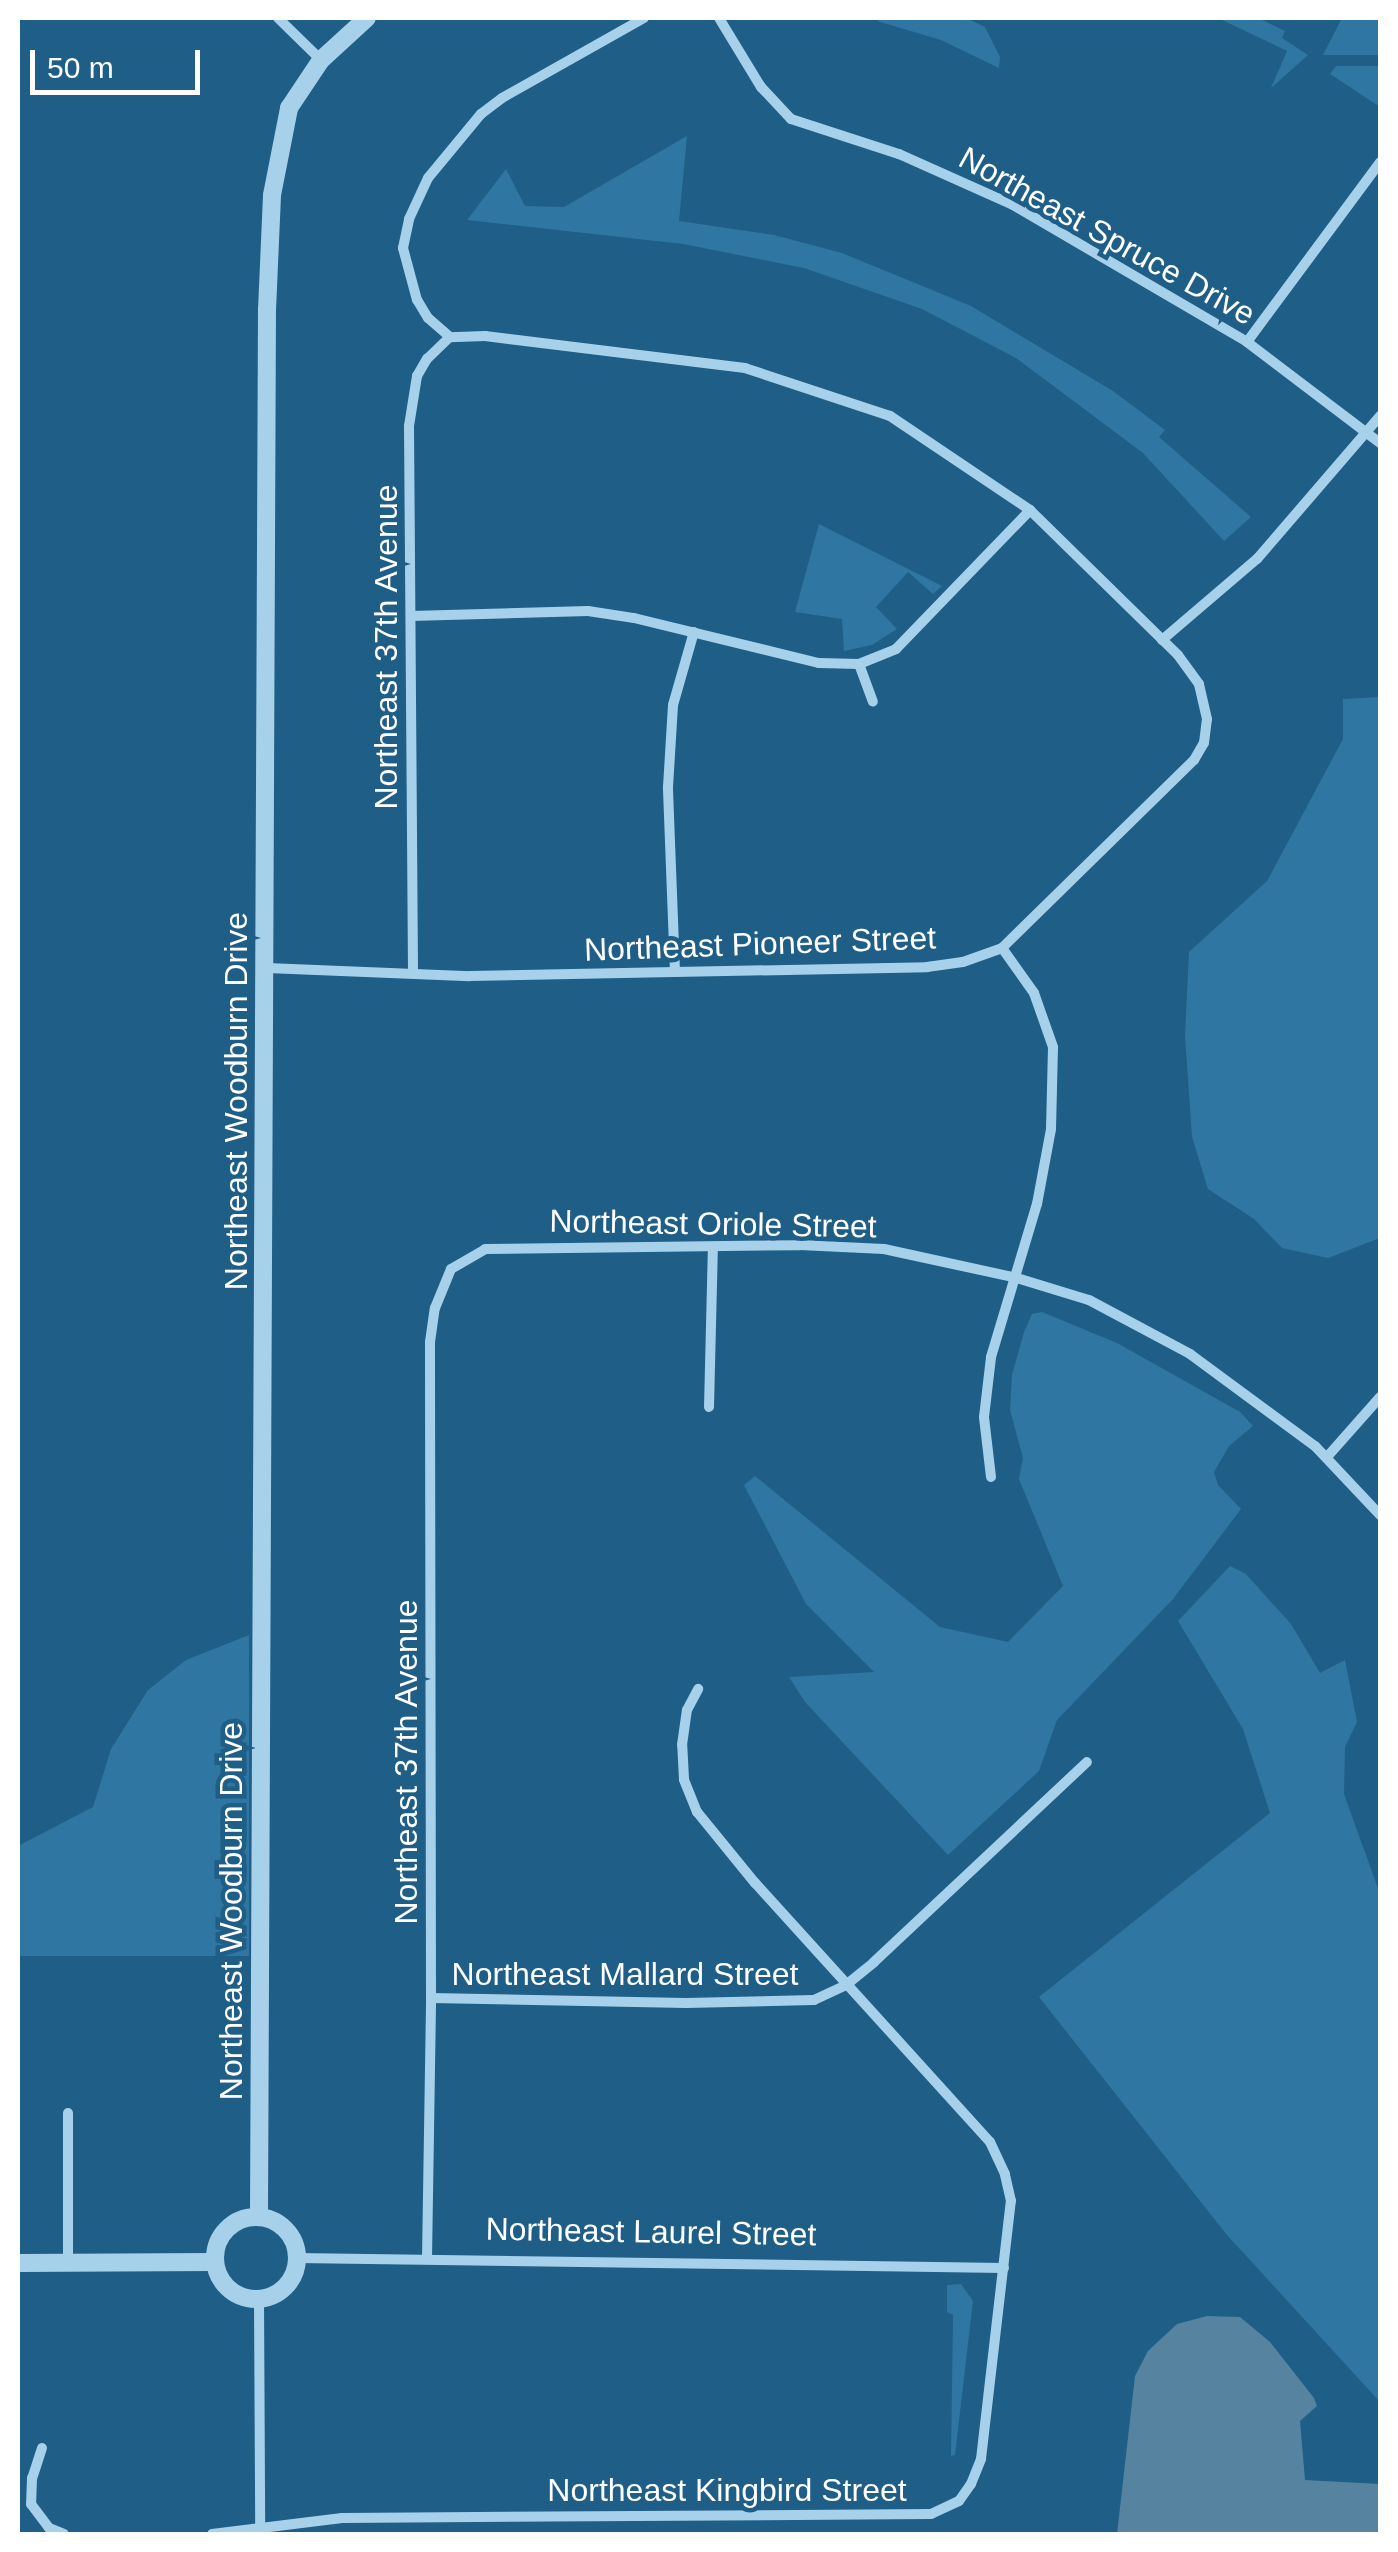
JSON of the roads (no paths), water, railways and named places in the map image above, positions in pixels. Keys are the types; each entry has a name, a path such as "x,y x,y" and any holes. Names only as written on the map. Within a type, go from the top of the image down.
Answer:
{"street":[{"path":"278,18 320,60"},
{"name":"Northeast Woodburn Drive","path":"259,2218 268,310 272,195 288,108 320,60 368,18"},
{"path":"450,337 428,318 417,300 403,248 409,219 428,178 481,114 502,98 644,18"},
{"name":"Northeast Spruce Drive","path":"718,18 760,87 791,119 960,179 1246,342 1380,443"},
{"path":"1246,342 1380,162"},
{"name":"Northeast Pioneer Street","path":"267,968 413,970 470,976 926,967 963,962 1002,948 1194,760 1204,743 1207,719 1199,684 1162,640 1030,510 890,416 817,388 745,368 485,336 450,337"},
{"name":"Northeast 37th Avenue","path":"413,970 408,426 414,390 427,359 450,337"},
{"path":"1162,640 1258,559 1380,416"},
{"path":"411,616 588,611 819,662 860,664 896,649 1030,510"},
{"path":"674,972 668,787 674,705 694,632"},
{"path":"860,664 873,702"},
{"path":"992,1477 984,1417 991,1358 1017,1278 1051,1129 1053,1047 1034,993 1002,948"},
{"path":"709,1407 713,1247"},
{"name":"Northeast Oriole Street","path":"451,1269 485,1249 884,1249 1017,1278 1089,1300 1190,1354 1327,1457 1380,1515"},
{"name":"Northeast 37th Avenue","path":"427,2259 431,1998 430,1342 435,1308 451,1269"},
{"path":"1327,1457 1380,1397"},
{"name":"Northeast Kingbird Street","path":"212,2534 342,2518 931,2514 959,2501 980,2460 1011,2202 1005,2174 990,2142 846,1985 697,1812 684,1778 682,1746 686,1710 698,1689"},
{"name":"Northeast Mallard Street","path":"431,1998 793,2004 814,2000 846,1985 1087,1762"},
{"path":"68,2112 68,2263"},
{"path":"259,2218 270,2220 290,2235 297,2258 290,2282 271,2297 259,2300 229,2290 215,2262 220,2239 227,2230 236,2222 259,2218"},
{"name":"Northeast Laurel Street","path":"297,2258 1004,2268"},
{"path":"18,2263 215,2262"},
{"path":"259,2300 260,2526"},
{"path":"42,2448 32,2478 31,2504 49,2528 64,2534"}]}
